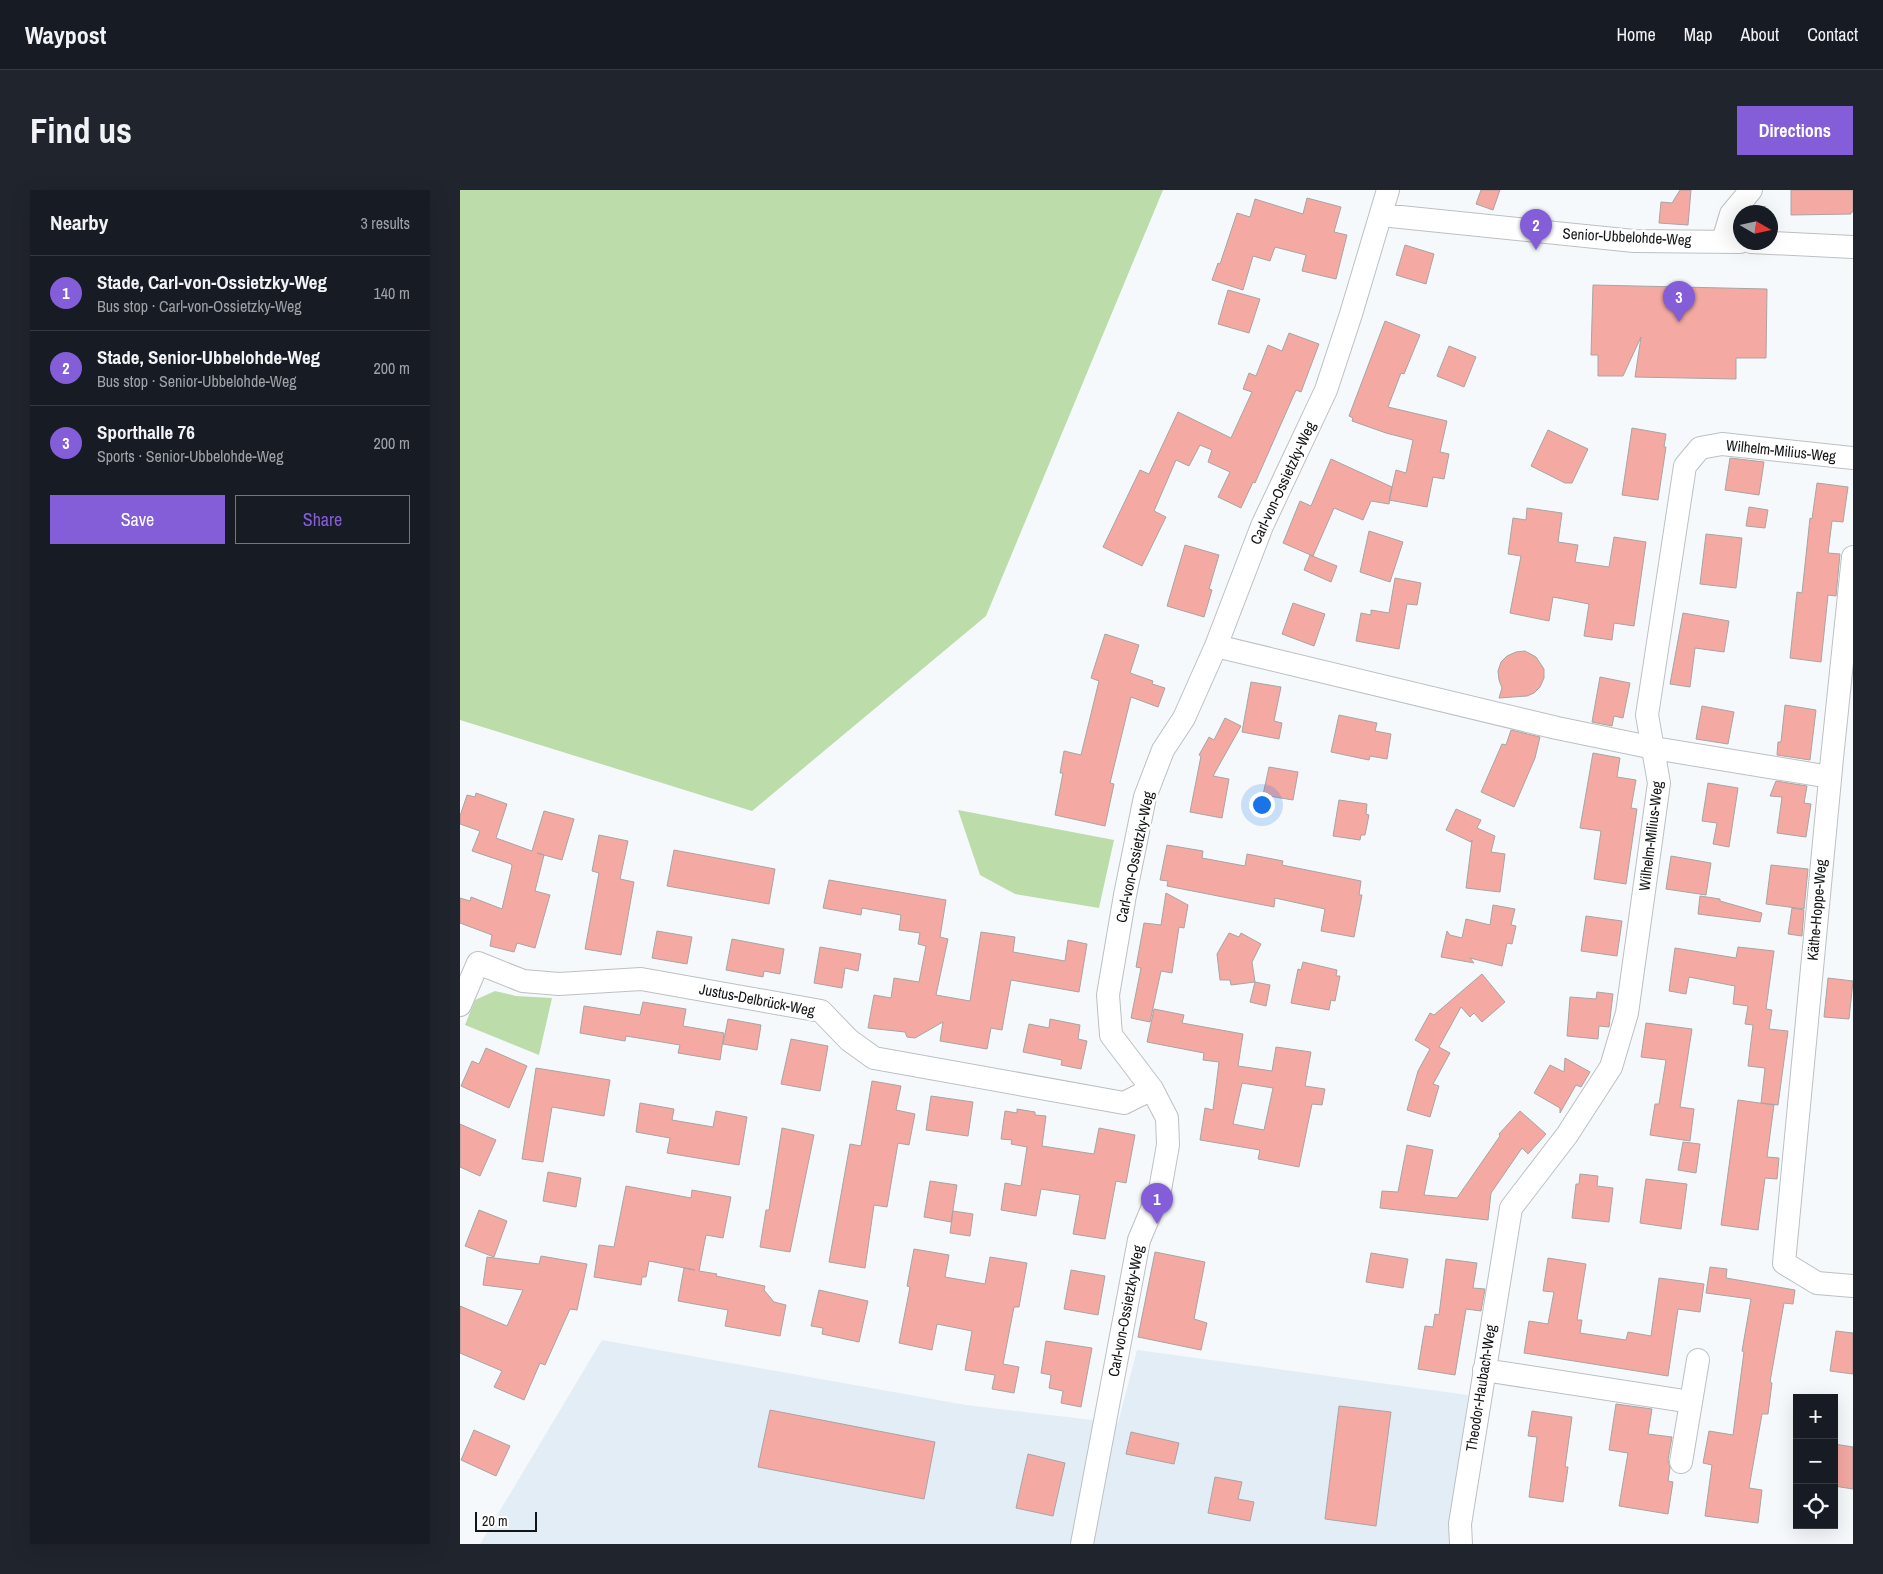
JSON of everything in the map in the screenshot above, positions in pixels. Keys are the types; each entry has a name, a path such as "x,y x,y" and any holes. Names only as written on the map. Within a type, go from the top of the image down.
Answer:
{"street":[{"name":"Carl-von-Ossietzky-Weg","path":"1082,1544 1139,1240 1160,1190 1168,1144 1167,1118 1152,1090 1111,1034 1108,995 1125,895 1145,797 1162,750 1184,718 1216,646 1262,526 1326,390 1388,190"},
{"name":"Senior-Ubbelohde-Weg","path":"1381,215 1634,241 1732,242 1731,214 1751,190"},
{"path":"1778,243 1853,246"},
{"name":"Wilhelm-Milius-Weg","path":"1506,1232 1512,1208 1567,1135 1611,1067 1627,1013 1659,783 1647,715 1686,466 1700,448 1722,444 1853,458"},
{"name":"Käthe-Hoppe-Weg","path":"1853,557 1784,1263 1817,1283 1853,1286"},
{"path":"1216,646 1557,728 1654,748 1830,778"},
{"name":"Justus-Delbrück-Weg","path":"460,1005 478,963 523,981 559,984 641,979 821,1012 849,1040 874,1058 1124,1103 1152,1090"},
{"name":"Theodor-Haubach-Weg","path":"1461,1544 1460,1524 1506,1232"},
{"path":"1681,1462 1698,1360"},
{"path":"1484,1370 1691,1402"}],"shaded area":[{"path":"602,1340 966,1405 1118,1423 1137,1350 1468,1395 1449,1544 480,1544"}],"green space":[{"path":"460,190 1163,190 986,616 752,811 460,720"},
{"path":"958,810 1114,840 1099,908 1015,894 980,875"},
{"path":"495,991 516,996 552,998 539,1055 465,1025 475,1000"}],"building":[{"path":"1481,190 1500,190 1493,210 1476,204"},
{"path":"1680,190 1691,190 1688,225 1659,223 1661,202 1672,203"},
{"path":"1791,190 1853,190 1853,212 1851,214 1791,215"},
{"path":"1307,198 1341,207 1334,232 1347,235 1336,279 1302,271 1306,255 1275,247 1270,261 1253,256 1243,290 1212,280 1218,263 1220,264 1237,213 1250,217 1255,199 1303,214"},
{"path":"1405,245 1434,254 1426,284 1396,275"},
{"path":"1593,285 1767,289 1766,358 1736,358 1736,379 1635,377 1641,337 1623,376 1598,376 1598,355 1591,355"},
{"path":"1228,290 1260,299 1249,333 1218,324"},
{"path":"1385,321 1420,335 1404,374 1401,373 1388,407 1447,421 1440,452 1449,454 1444,479 1433,477 1427,507 1389,500 1396,470 1406,473 1413,440 1352,421 1353,418 1349,416"},
{"path":"1289,333 1319,344 1301,392 1296,390 1255,483 1253,482 1241,508 1218,497 1230,472 1208,462 1212,450 1200,445 1189,466 1176,460 1154,511 1166,517 1142,566 1103,547 1140,470 1149,474 1178,412 1231,438 1252,392 1243,389 1249,373 1256,376 1268,345 1282,351"},
{"path":"1449,346 1476,357 1464,387 1437,376"},
{"path":"1632,428 1666,434 1664,447 1666,447 1658,500 1622,495"},
{"path":"1548,430 1588,449 1572,483 1565,483 1531,466"},
{"path":"1730,458 1764,462 1759,495 1725,490"},
{"path":"1331,459 1392,487 1389,504 1371,501 1363,520 1334,508 1313,556 1283,543 1300,501 1311,506"},
{"path":"1817,483 1848,487 1843,522 1832,521 1828,553 1840,554 1836,596 1828,595 1821,662 1790,658 1797,592 1802,593 1810,518 1812,519"},
{"path":"1749,507 1768,510 1765,528 1746,526"},
{"path":"1527,508 1562,513 1558,542 1578,545 1575,562 1609,567 1614,537 1646,542 1634,626 1614,623 1612,640 1584,636 1589,604 1553,597 1549,621 1510,613 1521,556 1508,554 1513,518 1526,520"},
{"path":"1369,531 1403,542 1390,582 1360,572"},
{"path":"1706,534 1742,538 1736,588 1700,584"},
{"path":"1185,545 1219,555 1209,589 1212,590 1204,617 1167,606"},
{"path":"1310,555 1337,566 1331,582 1304,570"},
{"path":"1395,578 1421,583 1417,605 1407,604 1399,649 1356,641 1361,613 1371,615 1371,610 1389,613"},
{"path":"1293,603 1325,614 1314,646 1282,634"},
{"path":"1683,613 1729,621 1724,652 1695,648 1690,687 1670,684"},
{"path":"1105,634 1139,645 1130,673 1153,681 1152,684 1165,688 1158,707 1131,697 1110,783 1114,784 1105,826 1055,815 1063,773 1060,773 1064,751 1081,755 1099,681 1091,678"},
{"path":"1525,651 1536,657 1544,669 1544,678 1540,687 1534,693 1527,696 1499,698 1502,688 1498,671 1501,662 1507,656"},
{"path":"1600,677 1630,683 1623,718 1614,716 1612,726 1592,722"},
{"path":"1251,682 1281,687 1274,721 1282,723 1279,739 1242,732"},
{"path":"1785,705 1816,710 1810,760 1777,755 1778,742 1781,742"},
{"path":"1702,706 1734,712 1728,744 1696,739"},
{"path":"1339,715 1377,723 1375,731 1391,734 1387,759 1370,756 1369,760 1331,752"},
{"path":"1225,718 1241,726 1213,776 1229,779 1222,818 1190,812 1201,756 1199,755 1209,737 1214,740"},
{"path":"1511,730 1540,737 1535,758 1514,807 1481,792 1502,744 1506,745"},
{"path":"1593,753 1620,758 1617,777 1636,780 1631,808 1637,809 1626,884 1594,879 1601,831 1580,828"},
{"path":"1269,767 1298,772 1293,800 1263,795"},
{"path":"1776,781 1807,786 1804,803 1811,804 1806,837 1777,833 1782,797 1770,796"},
{"path":"1708,783 1738,788 1729,847 1713,844 1717,823 1702,821"},
{"path":"476,793 507,804 496,838 532,851 544,811 574,819 562,860 537,853 544,855 535,891 550,895 535,948 517,943 514,952 490,946 492,935 460,923 460,898 470,901 471,897 502,909 512,866 511,864 472,851 480,831 460,824 460,816 467,795 475,797"},
{"path":"1339,800 1367,804 1366,814 1369,815 1365,835 1361,835 1360,840 1333,836"},
{"path":"1456,809 1481,820 1477,828 1495,836 1491,852 1505,854 1500,892 1466,888 1472,840 1471,842 1446,830"},
{"path":"599,835 628,841 620,879 634,882 621,955 585,949 599,873 592,871"},
{"path":"1167,845 1203,851 1202,858 1245,866 1247,854 1283,861 1282,865 1361,881 1359,895 1362,895 1354,937 1321,931 1325,909 1275,898 1274,907 1167,886 1168,881 1160,880"},
{"path":"674,850 775,869 769,904 667,886"},
{"path":"1671,856 1711,863 1706,895 1666,889"},
{"path":"1771,865 1808,869 1804,909 1766,904"},
{"path":"829,880 946,900 940,937 948,939 936,995 970,1001 981,932 1015,937 1013,952 1065,961 1068,940 1087,944 1079,992 1011,980 1002,1030 991,1028 987,1049 940,1041 943,1022 915,1038 907,1037 905,1032 868,1028 874,995 891,998 894,978 919,982 926,946 918,944 920,933 899,930 901,915 862,908 861,915 823,908"},
{"path":"1166,893 1188,905 1184,928 1179,927 1172,973 1161,971 1150,1022 1131,1018 1141,968 1136,967 1144,923 1161,925"},
{"path":"1700,896 1720,899 1720,901 1762,913 1760,922 1698,914"},
{"path":"1493,905 1515,909 1511,925 1516,926 1512,944 1507,943 1502,966 1470,958 1474,963 1441,957 1447,931 1450,935 1462,938 1466,919 1490,925"},
{"path":"1792,908 1804,910 1802,936 1788,934"},
{"path":"1586,916 1622,921 1617,956 1581,951"},
{"path":"657,931 692,937 687,964 652,958"},
{"path":"1229,933 1239,937 1241,933 1261,944 1252,962 1255,982 1231,985 1230,980 1220,980 1217,954"},
{"path":"732,939 784,949 780,974 764,971 763,977 726,970"},
{"path":"820,947 861,954 858,971 845,968 842,988 814,983"},
{"path":"1738,947 1774,951 1766,1009 1772,1010 1769,1029 1788,1031 1778,1105 1761,1103 1765,1068 1748,1066 1753,1025 1745,1024 1748,1006 1733,1004 1735,986 1689,977 1686,994 1669,991 1675,948 1736,958"},
{"path":"1303,962 1337,970 1336,976 1340,976 1335,1001 1331,1000 1329,1010 1291,1003 1298,969 1301,970"},
{"path":"1482,974 1505,1002 1482,1022 1474,1013 1470,1017 1461,1007 1439,1047 1450,1053 1433,1084 1439,1086 1430,1117 1407,1110 1418,1071 1430,1049 1415,1040 1430,1013 1434,1015"},
{"path":"1828,978 1853,981 1849,1019 1824,1017"},
{"path":"1255,982 1270,985 1266,1006 1250,1002"},
{"path":"1597,992 1613,994 1609,1027 1599,1026 1598,1039 1567,1036 1570,997 1596,999"},
{"path":"643,1002 686,1009 683,1026 724,1033 720,1060 678,1053 680,1045 626,1036 625,1041 580,1033 584,1006 640,1015"},
{"path":"1154,1009 1184,1015 1182,1023 1243,1034 1238,1066 1272,1071 1276,1047 1311,1052 1305,1086 1325,1089 1322,1105 1312,1104 1299,1167 1258,1159 1260,1150 1200,1140 1205,1108 1213,1110 1219,1062 1203,1060 1204,1053 1147,1042","holes":["1242,1083 1273,1088 1264,1130 1233,1124"]},
{"path":"728,1019 761,1025 757,1050 723,1044"},
{"path":"1050,1019 1080,1025 1078,1039 1087,1041 1081,1069 1061,1065 1062,1060 1023,1052 1029,1024 1049,1028"},
{"path":"1646,1023 1692,1029 1680,1107 1694,1109 1690,1141 1650,1135 1655,1104 1659,1104 1666,1060 1641,1057"},
{"path":"791,1039 828,1046 820,1091 781,1084"},
{"path":"486,1048 527,1066 509,1108 461,1086 472,1061 479,1064"},
{"path":"1565,1058 1590,1072 1581,1087 1576,1085 1560,1113 1560,1108 1534,1093 1550,1065 1564,1072"},
{"path":"536,1068 610,1080 604,1116 552,1107 543,1162 522,1159"},
{"path":"872,1081 901,1086 896,1110 915,1114 909,1145 898,1143 887,1207 874,1205 865,1268 829,1262 850,1144 861,1146"},
{"path":"931,1096 973,1102 968,1136 926,1130"},
{"path":"1738,1100 1774,1105 1767,1157 1779,1158 1777,1179 1765,1178 1758,1230 1721,1225"},
{"path":"640,1103 674,1109 672,1120 713,1127 716,1111 747,1117 739,1165 667,1153 670,1138 636,1132"},
{"path":"1017,1109 1035,1112 1035,1115 1046,1116 1042,1146 1094,1154 1099,1128 1135,1135 1126,1183 1116,1181 1105,1239 1073,1234 1080,1195 1041,1189 1036,1216 1001,1210 1005,1183 1021,1186 1027,1147 1011,1144 1012,1140 1001,1139 1005,1111 1017,1113"},
{"path":"1520,1111 1546,1134 1528,1154 1522,1148 1491,1193 1488,1220 1380,1208 1382,1191 1398,1192 1407,1145 1433,1150 1424,1195 1457,1198 1500,1136 1499,1134"},
{"path":"460,1124 496,1140 480,1176 460,1167"},
{"path":"782,1128 814,1135 790,1252 760,1247 766,1210 769,1210"},
{"path":"1683,1142 1700,1144 1696,1173 1678,1170"},
{"path":"548,1172 581,1178 576,1207 543,1201"},
{"path":"1580,1174 1598,1176 1597,1186 1613,1188 1609,1222 1572,1218 1576,1184 1579,1184"},
{"path":"1646,1179 1687,1184 1681,1229 1640,1223"},
{"path":"930,1181 957,1185 951,1222 924,1217"},
{"path":"626,1186 691,1198 692,1190 731,1197 723,1238 706,1235 699,1271 765,1286 764,1290 774,1302 786,1305 780,1336 725,1326 728,1310 678,1301 684,1268 695,1270 649,1261 646,1277 642,1277 641,1285 594,1277 599,1245 614,1247"},
{"path":"479,1210 507,1221 494,1257 465,1246"},
{"path":"953,1211 973,1214 970,1236 950,1233"},
{"path":"914,1249 949,1255 945,1277 985,1284 990,1257 1027,1263 1019,1307 1014,1307 1003,1364 1019,1367 1014,1393 992,1389 995,1375 965,1370 972,1331 937,1324 932,1350 899,1343 910,1287 907,1286"},
{"path":"1155,1252 1205,1262 1194,1319 1207,1323 1201,1350 1138,1337"},
{"path":"1371,1253 1408,1259 1403,1288 1366,1282"},
{"path":"541,1256 587,1264 577,1310 570,1309 545,1365 540,1363 524,1400 494,1387 502,1371 460,1353 460,1306 507,1326 523,1290 483,1285 487,1257 539,1264"},
{"path":"1548,1258 1586,1264 1577,1320 1582,1320 1580,1333 1626,1340 1628,1332 1651,1336 1659,1278 1704,1284 1700,1312 1678,1309 1668,1376 1524,1353 1529,1321 1548,1324 1554,1292 1543,1291"},
{"path":"1446,1259 1477,1263 1473,1288 1485,1289 1481,1311 1466,1309 1455,1375 1418,1369 1425,1326 1433,1327 1435,1314 1439,1315"},
{"path":"1710,1267 1727,1269 1726,1278 1795,1290 1793,1304 1784,1303 1770,1382 1772,1383 1768,1414 1762,1414 1749,1488 1762,1490 1758,1523 1705,1516 1712,1465 1703,1463 1709,1431 1733,1435 1744,1352 1742,1351 1751,1299 1706,1293"},
{"path":"1071,1270 1105,1276 1098,1315 1064,1309"},
{"path":"819,1290 868,1301 859,1342 822,1334 823,1328 811,1326"},
{"path":"1836,1331 1853,1333 1853,1374 1830,1371"},
{"path":"1046,1341 1092,1348 1081,1407 1061,1403 1063,1391 1049,1388 1051,1375 1041,1373"},
{"path":"1616,1404 1652,1409 1648,1434 1672,1437 1668,1460 1670,1468 1668,1481 1673,1482 1668,1514 1619,1506 1628,1453 1609,1450"},
{"path":"1339,1406 1391,1412 1376,1526 1325,1519"},
{"path":"770,1410 935,1442 924,1499 758,1467"},
{"path":"1532,1411 1572,1417 1565,1467 1568,1467 1563,1502 1529,1497 1537,1437 1528,1436"},
{"path":"474,1430 510,1446 496,1476 461,1460"},
{"path":"1131,1432 1179,1443 1174,1464 1126,1454"},
{"path":"1838,1445 1853,1447 1853,1489 1838,1487"},
{"path":"1028,1454 1065,1463 1053,1516 1016,1508"},
{"path":"1215,1477 1242,1482 1238,1499 1254,1502 1250,1521 1208,1513"}],"place":[{"name":"Stade, Senior-Ubbelohde-Weg","path":"1536,250"},
{"name":"Sporthalle 76","path":"1679,322"},
{"name":"Stade, Carl-von-Ossietzky-Weg","path":"1157,1224"}]}
